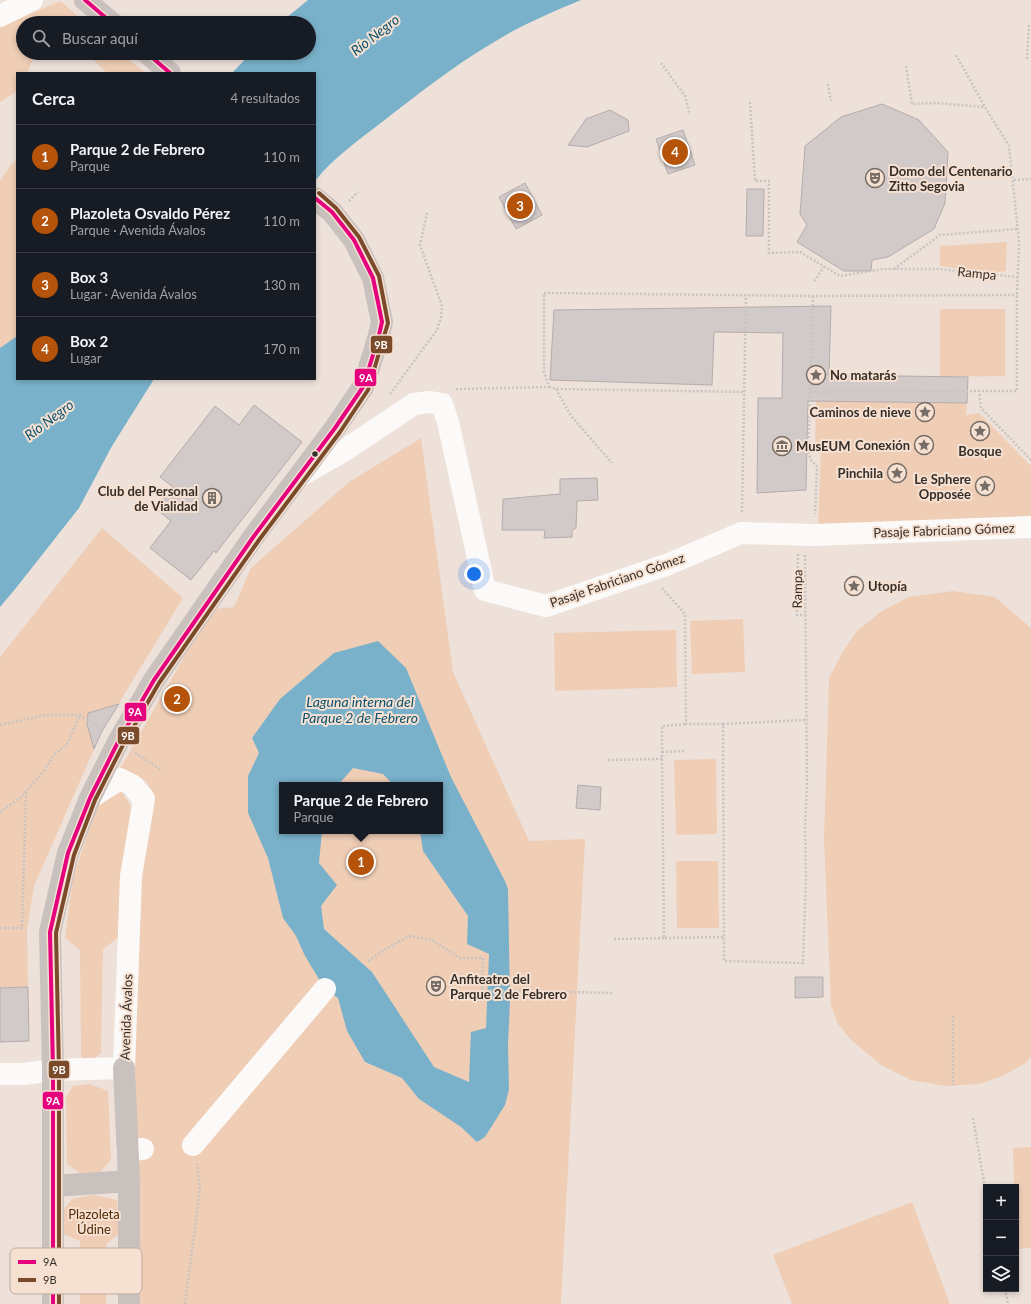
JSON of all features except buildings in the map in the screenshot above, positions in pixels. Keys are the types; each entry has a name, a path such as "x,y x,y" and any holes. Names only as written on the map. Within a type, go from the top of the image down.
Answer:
{"main road":[{"path":"85,0 104,16"},
{"path":"155,60 169,72"},
{"path":"54,1248 53,1070 50,932 68,853 90,798 118,742 154,680 220,583 335,428 363,387 378,339 382,322 373,278 354,240 340,207 316,198"},
{"name":"Avenida Ávalos","path":"124,1068 135,1149 128,1181 129,1248"},
{"path":"53,1186 128,1181"},
{"path":"54,1294 54,1304"},
{"name":"Avenida Ávalos","path":"129,1294 129,1304"}],"street":[{"path":"0,16 32,0"},
{"name":"Pasaje Fabriciano Gómez","path":"298,477 342,452 414,404 430,402 442,404 448,422 485,590 546,606 669,564 741,533 809,543 1031,527"},
{"name":"Avenida Ávalos","path":"90,798 120,779 132,785 144,799 131,876 124,1068"},
{"path":"193,1145 325,989"},
{"path":"0,1074 24,1074 53,1070 124,1068"}],"path":[{"path":"1027,59 1028,25"},
{"path":"810,392 1017,391 1016,295 1019,242 1014,180 1009,146 956,55"},
{"path":"661,63 685,96 690,115"},
{"path":"906,66 912,104 936,103 985,107"},
{"path":"828,84 831,101"},
{"name":"Rampa","path":"750,102 755,181 769,181 769,253 800,252 840,276 883,269 938,269 1017,277"},
{"path":"1014,180 1031,179"},
{"path":"340,207 358,192"},
{"path":"389,396 437,330 441,318 442,306 420,245 427,213"},
{"path":"894,269 940,235 1017,229"},
{"path":"814,281 825,266"},
{"path":"549,387 544,372 544,293 813,296 1016,295"},
{"path":"741,533 746,295"},
{"path":"723,724 724,961 803,963 807,786 805,615 809,543 817,467 811,460 808,451 813,296"},
{"path":"448,422 457,389 549,387 745,392"},
{"path":"556,388 571,416 612,463"},
{"path":"979,391 980,408 1031,460"},
{"name":"Rampa","path":"798,562 797,615 805,615"},
{"path":"647,571 685,614 686,724"},
{"path":"0,725 45,715 80,715 118,742 162,770"},
{"path":"0,812 21,797 45,770 53,756 66,744 80,715"},
{"path":"664,938 662,726 806,720"},
{"path":"662,752 686,751"},
{"path":"608,760 662,759"},
{"path":"0,928 22,928 26,792"},
{"path":"368,962 384,950 409,936 432,940 460,958 483,958 482,990 613,993"},
{"path":"614,939 723,937"},
{"path":"953,1016 953,1085"},
{"path":"972,1118 984,1184"},
{"path":"185,1304 200,1189 193,1145"},
{"path":"1005,1292 1008,1304"}],"green space":[{"path":"60,1 78,16 25,16"},
{"path":"16,20 16,60 33,60 27,72 16,72 16,92 0,102 0,27"},
{"path":"93,60 129,60 144,72 106,72"},
{"path":"16,160 16,337 0,348 0,181"},
{"path":"1007,242 1006,271 992,273 940,266 940,246"},
{"path":"940,309 1005,309 1005,376 940,377"},
{"path":"816,401 967,403 966,415 979,413 1031,466 1031,520 818,526 821,450 815,449"},
{"path":"421,438 453,672 529,841 585,839 561,1304 135,1304 135,1294 142,1294 142,1248 135,1248 133,882 152,792 143,779 134,775 118,772 195,638 216,609 234,607 251,568 349,482"},
{"path":"102,528 183,598 102,731 34,886 27,930 28,987 0,988 0,657"},
{"path":"953,591 995,597 1031,628 1031,1057 1026,1063 1002,1076 979,1084 946,1086 911,1080 881,1065 851,1040 838,1024 831,1005 824,840 829,678 842,653 857,631 882,611 909,597"},
{"path":"743,619 745,672 692,674 690,621"},
{"path":"676,630 677,687 555,691 554,633"},
{"path":"716,759 717,834 676,835 674,760"},
{"path":"110,792 122,792 132,808 118,938 103,949 101,1053 91,1061 81,1057 80,950 65,938 73,878 96,807"},
{"path":"676,861 718,861 719,928 677,928"},
{"path":"90,1084 108,1091 111,1160 99,1173 83,1175 67,1164 66,1097 73,1086"},
{"path":"1031,1147 1031,1248 1019,1249 1019,1184 1014,1184 1013,1148"},
{"name":"Plazoleta Údine","path":"93,1195 117,1200 120,1233 106,1244 106,1248 80,1248 80,1241 61,1233 61,1213 72,1199"},
{"path":"912,1202 950,1304 792,1304 773,1255"},
{"name":"Plazoleta Údine","path":"80,1294 106,1294 106,1304 80,1304"}],"water":[{"name":"Río Negro","path":"308,0 581,0 513,31 462,62 355,143 338,157 316,180 316,72 233,72 244,60 316,60 316,16 289,16"},
{"name":"Río Negro","path":"16,337 16,380 153,380 112,446 79,508 0,607 0,348"},
{"name":"Laguna interna del Parque 2 de Febrero","path":"378,641 406,668 451,777 505,881 508,889 510,1000 508,1045 509,1089 505,1105 485,1137 477,1142 461,1127 419,1099 402,1078 365,1062 347,1031 338,998 325,989 305,956 296,936 283,918 268,858 248,813 248,776 259,753 252,738 280,699 334,653","holes":["353,768 383,774 390,782 443,782 443,834 420,834 423,851 468,916 467,944 489,954 486,1028 471,1032 469,1082 434,1067 372,972 324,929 321,906 337,885 319,863 322,834 279,834 279,782 341,782"]}],"transit line":[{"name":"9A","path":"85,0 104,16"},
{"name":"9A","path":"155,60 169,72"},
{"name":"9B","path":"59,1248 59,1070 56,933 74,855 95,800 123,745 159,683 259,540 340,432 368,390 388,323 379,276 359,237 336,208 319,193"},
{"name":"9A","path":"53,1248 53,1070 50,932 68,853 90,798 118,742 154,680 254,536 335,428 363,387 378,339 382,322 373,278 354,240 332,212 316,199"},
{"name":"9A","path":"53,1294 53,1304"},
{"name":"9B","path":"59,1294 59,1304"}],"place":[{"name":"Box 2","path":"675,152"},
{"name":"Domo del Centenario Zitto Segovia","path":"875,178"},
{"name":"Box 3","path":"520,206"},
{"name":"No matarás","path":"816,375"},
{"name":"Caminos de nieve","path":"925,412"},
{"name":"Bosque","path":"980,431"},
{"name":"Conexión","path":"924,445"},
{"name":"MusEUM","path":"782,446"},
{"name":"Pinchila","path":"897,473"},
{"name":"Le Sphere Opposée","path":"985,486"},
{"name":"Club del Personal de Vialidad","path":"212,498"},
{"name":"Utopía","path":"854,586"},
{"name":"Plazoleta Osvaldo Pérez","path":"177,699"},
{"name":"Parque 2 de Febrero","path":"361,862"},
{"name":"Anfiteatro del Parque 2 de Febrero","path":"436,986"}]}
